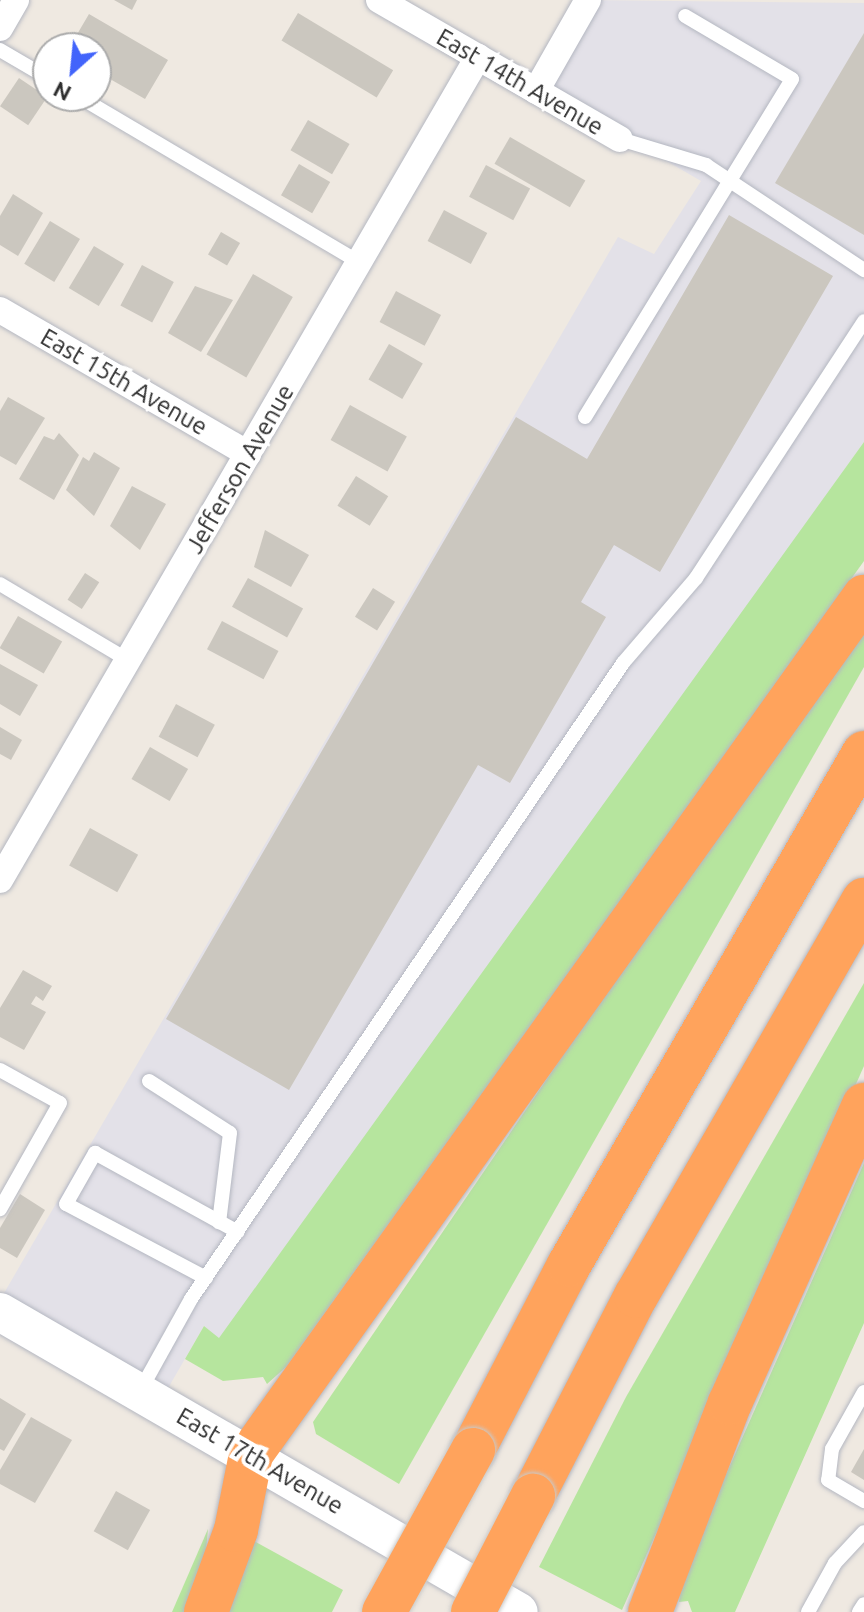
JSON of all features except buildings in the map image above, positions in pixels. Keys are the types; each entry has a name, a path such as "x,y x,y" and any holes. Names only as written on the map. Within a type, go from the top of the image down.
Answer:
{"highway":[{"path":"206,1612 236,1530 251,1454 864,597"},
{"path":"384,1612 569,1265 864,753"},
{"path":"473,1612 636,1296 864,900"},
{"path":"650,1612 730,1403 864,1105"}],"street":[{"path":"0,28 16,0"},
{"name":"East 14th Avenue","path":"379,0 620,139"},
{"path":"536,91 588,0"},
{"name":"Jefferson Avenue","path":"0,880 478,57"},
{"name":"East 15th Avenue","path":"0,310 248,454"},
{"name":"East 17th Avenue","path":"0,1312 251,1454 519,1612"}],"lane":[{"path":"585,417 792,79 685,16"},
{"path":"0,50 32,69"},
{"path":"105,112 360,263"},
{"path":"620,139 706,165 864,270"},
{"path":"140,1391 206,1278 623,663 696,578 864,321"},
{"path":"0,584 128,660"},
{"path":"0,1070 60,1103 0,1209"},
{"path":"149,1081 230,1133 219,1222"},
{"path":"206,1278 66,1204 95,1153 238,1232"},
{"path":"864,1392 832,1449 828,1480 864,1501"},
{"path":"808,1612 835,1563 860,1549 864,1532"},
{"path":"859,1612 864,1604"}],"shaded area":[{"path":"585,0 864,3 864,442 433,1049 219,1339 204,1326 160,1402 0,1300 618,237 654,254 701,181 536,85"}],"green space":[{"path":"864,442 864,561 286,1367 267,1384 263,1377 223,1381 185,1359 204,1326 219,1338"},
{"path":"864,631 864,667 399,1484 316,1434 313,1422 669,900"},
{"path":"864,983 864,1066 622,1610 539,1567 626,1397"},
{"path":"864,1163 864,1323 735,1612 692,1612 688,1601 679,1602 682,1574"},
{"path":"208,1529 205,1562 184,1612 172,1612"},
{"path":"254,1541 343,1590 332,1612 225,1612"}]}
